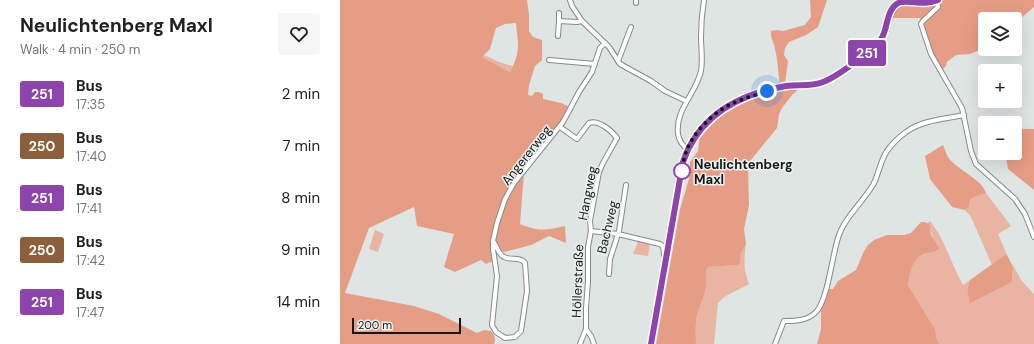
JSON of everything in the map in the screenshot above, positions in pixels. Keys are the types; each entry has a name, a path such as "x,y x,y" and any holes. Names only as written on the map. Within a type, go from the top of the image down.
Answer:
{"main road":[{"path":"651,344 683,162 687,149 709,120 723,108 777,88 792,85 816,85 828,80 879,43 890,12 897,4 906,1 927,3 938,0"}],"street":[{"path":"570,0 572,6 582,21 611,49 618,61 626,68 651,81 665,91 686,101"},
{"path":"687,149 680,141 678,128 679,118 686,101 698,80 701,70 701,32 704,0"},
{"path":"938,0 938,7 921,24 932,54 959,101 964,115 971,151 976,164 1015,199 1028,219 1034,237"},
{"path":"558,36 559,13"},
{"path":"559,21 582,21"},
{"path":"618,61 631,27"},
{"name":"Angererweg","path":"493,241 499,253 504,257 521,259 525,263 527,291 522,329 518,335 512,338 505,338 501,336 493,327 497,276 493,241 497,223 505,199 511,188 560,128 570,111 578,92 592,72 600,48 605,43"},
{"path":"549,60 595,64"},
{"path":"775,344 784,321 798,321 806,319 816,312 820,306 826,290 839,234 844,224 873,184 885,155 892,145 904,134 915,127 964,115"},
{"name":"Angererweg","path":"560,128 577,139 589,123 594,122 606,128 617,138"},
{"name":"Hangweg","path":"591,231 590,221 599,172 602,163 617,138"},
{"name":"Bachweg","path":"609,274 610,259 618,234 626,185"},
{"name":"Höllerstraße","path":"594,344 586,329 588,243 591,231 618,234 662,244 664,255 667,257"},
{"path":"580,344 586,329"}],"shaded area":[{"path":"340,0 527,0 529,31 533,37 542,40 542,60 535,66 529,85 528,95 532,96 535,92 539,92 543,94 543,99 561,103 574,109 555,131 544,129 526,161 520,224 542,230 565,226 566,243 549,236 531,245 504,252 501,251 498,244 490,245 493,261 486,264 481,260 455,272 444,267 454,234 417,226 414,207 369,228 345,293 414,306 439,314 477,333 484,330 491,331 495,338 494,344 340,344","holes":["516,23 518,48 516,59 510,72 482,57 490,49 496,28 505,24"]},
{"path":"810,0 827,0 818,27 806,35 789,42 785,48 784,55 788,61 785,84 780,84 777,58 771,31 783,31 805,25 811,17"},
{"path":"942,0 1034,0 1034,7 1022,17 1022,12 978,12 978,51 970,54 956,55 947,62 946,66 942,70 930,46 920,18 892,18 896,6 906,3 924,7 936,4"},
{"path":"484,55 499,62 513,66 510,72 482,57"},
{"path":"798,88 798,90 782,108 779,114 777,128 750,161 748,166 749,205 744,229 746,244 741,253 740,263 738,265 708,267 706,270 706,289 696,319 696,344 656,344 680,209 689,179 690,162 698,151 700,135 720,114 737,105 757,96 778,90"},
{"path":"1022,129 1034,129 1034,190 1008,169 1006,160 1022,160"},
{"path":"943,145 947,156 952,162 980,183 986,193 970,199 969,207 965,210 952,207 930,179 925,156"},
{"path":"986,193 1011,226 998,234 1007,255 992,265 971,217 965,210 969,207 970,199"},
{"path":"930,221 940,236 963,285 970,280 967,290 970,302 1012,282 1013,267 1011,262 1022,281 1034,294 1034,344 940,344 937,340 935,329 908,285 911,270 915,261 923,255 937,251 928,223"},
{"path":"921,222 928,223 930,225 932,237 939,248 935,252 919,257 915,261 911,270 908,285 935,329 937,340 940,344 817,344 821,329 821,309 828,289 833,289 838,281 856,270 864,251 874,240 887,235 904,235 911,233"},
{"path":"375,230 384,234 378,252 369,249"},
{"path":"638,241 650,244 648,256 633,254"},
{"path":"746,244 744,264 749,284 724,297 718,303 714,344 696,344 696,319 706,289 706,270 708,267 738,265 740,263 741,253"},
{"path":"1007,255 1013,267 1012,282 970,303 967,290 970,280"}],"bus line":[{"name":"251","path":"651,344 672,233 683,162 687,149 701,128 723,108 757,94 792,85 816,85 828,80 879,43 890,12 894,6 903,1 927,3 938,0"}],"place":[{"name":"Neulichtenberg Maxl","path":"682,171"}],"route":[{"path":"682,171 681,176 687,149 701,128 709,120 723,108 767,91"}]}
